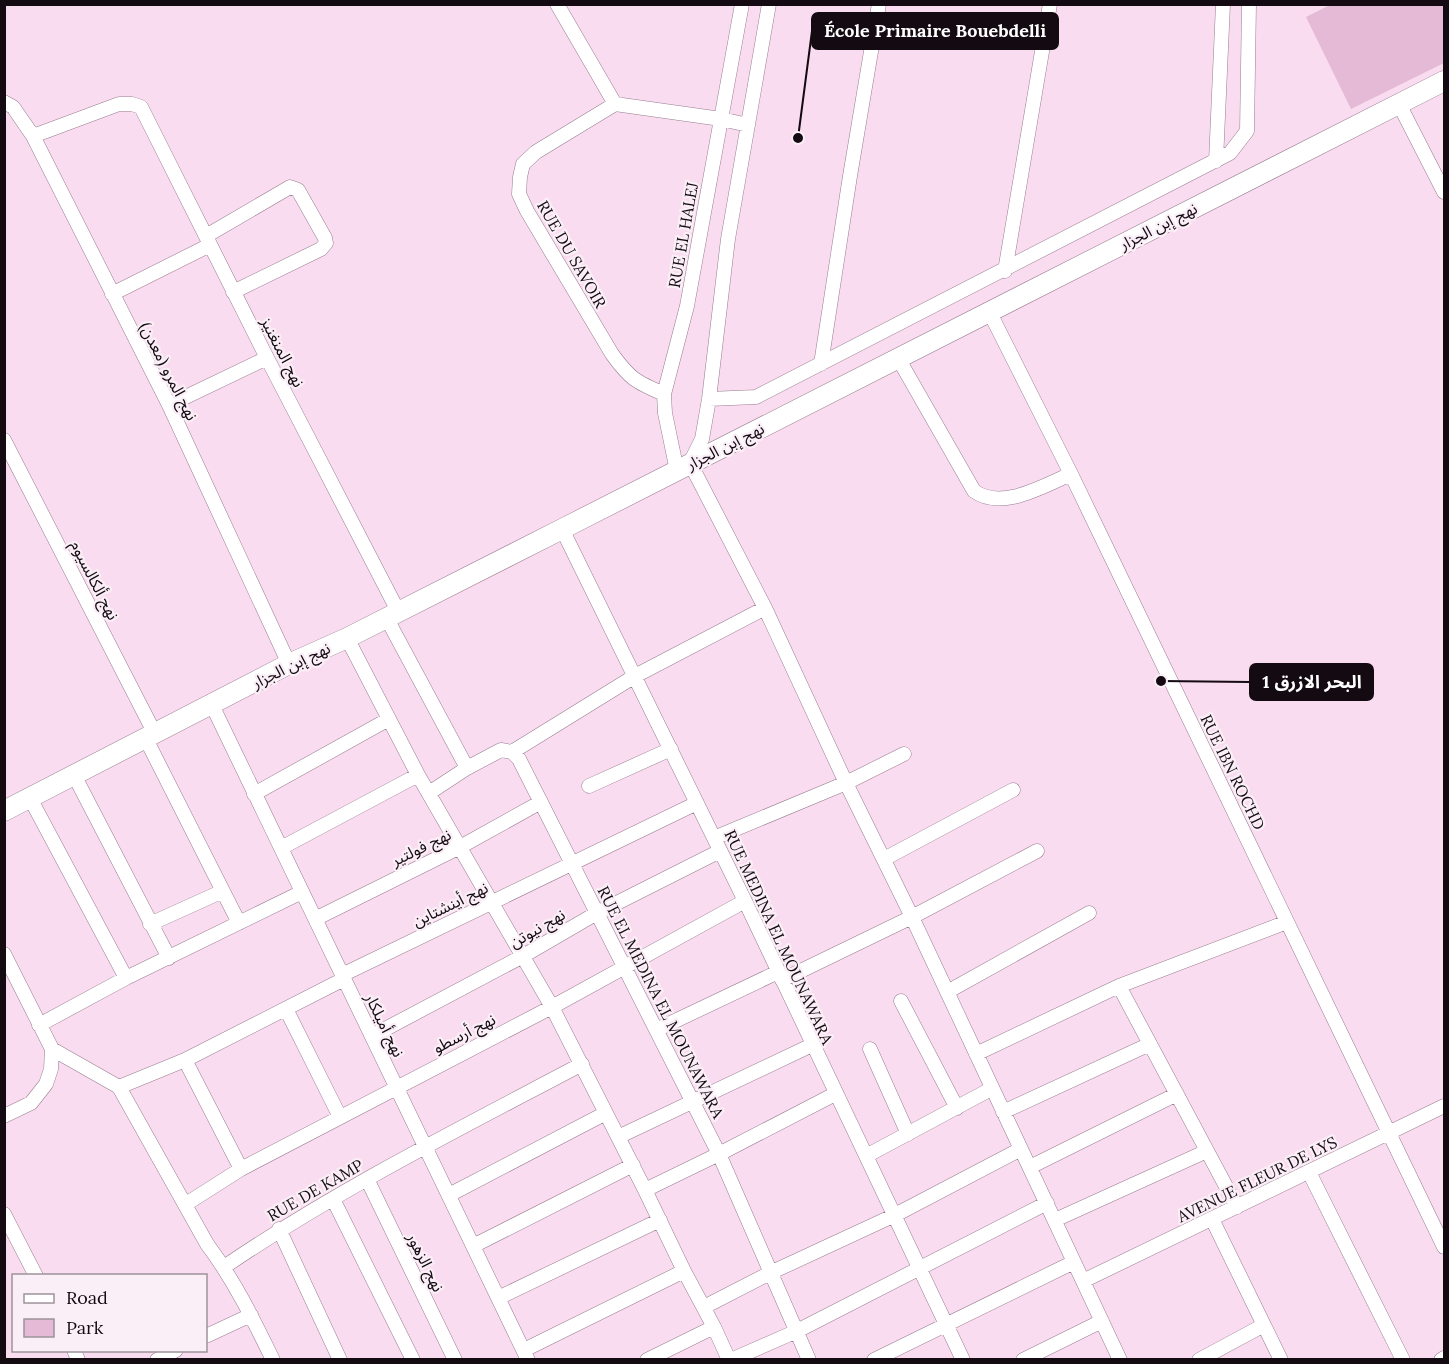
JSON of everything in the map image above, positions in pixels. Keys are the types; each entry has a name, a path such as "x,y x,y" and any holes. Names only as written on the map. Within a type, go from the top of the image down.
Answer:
{"street":[{"path":"557,4 615,104 748,125"},
{"name":"RUE EL HALEJ","path":"742,4 687,306 664,394 665,413 683,467 765,608 1120,1359"},
{"path":"683,467 702,439 728,239 769,4"},
{"path":"821,364 879,4"},
{"path":"1005,271 1050,4"},
{"path":"1216,161 1223,4"},
{"path":"709,399 756,397 1005,271 1230,153 1247,131 1249,4"},
{"name":"نهج إبن الجزار","path":"4,811 289,664 347,638 1444,81"},
{"name":"نهج المرو (معدن)","path":"4,102 13,106 33,136 169,405 289,664"},
{"name":"نهج المنغنيز","path":"33,136 119,104 141,107 267,358 467,768"},
{"name":"RUE DU SAVOIR","path":"615,104 536,152 524,164 520,177 519,194 544,241 612,354 636,381 664,394"},
{"path":"1399,104 1444,192"},
{"path":"112,294 208,240 290,187 298,190 326,243 321,249 233,292"},
{"name":"RUE IBN ROCHD","path":"989,311 1071,474 1444,1247"},
{"path":"169,405 267,358"},
{"path":"898,358 974,491 981,496 997,499 1018,496 1071,474"},
{"name":"نهج ألكالسيوم","path":"4,440 151,737 239,923"},
{"name":"RUE MEDINA EL MOUNAWARA","path":"562,529 745,901 812,1046 963,1359"},
{"path":"429,793 467,768 501,750 512,752 635,676 765,608"},
{"path":"347,638 418,775 552,1007 730,1359 796,1331 1047,1203"},
{"name":"نهج أميلكار","path":"212,705 527,1357"},
{"path":"254,794 389,719"},
{"path":"589,786 671,749"},
{"name":"RUE EL MEDINA EL MOUNAWARA","path":"512,752 519,759 719,1154 809,1359"},
{"path":"714,838 846,783 903,754"},
{"path":"74,775 169,958"},
{"path":"281,848 418,775"},
{"path":"884,859 1012,790"},
{"path":"30,798 126,978"},
{"name":"نهج فولتير","path":"315,918 460,847 541,802"},
{"name":"نهج أينشتاين","path":"119,1087 185,1060 492,902 697,803"},
{"name":"نهج نيوتن","path":"372,1036 523,956 597,913 720,851"},
{"path":"656,1030 912,917 1037,851"},
{"path":"150,924 223,891"},
{"path":"39,1025 126,978 302,892"},
{"name":"نهج أرسطو","path":"186,1204 241,1169 552,1007 745,901"},
{"path":"947,992 1089,913"},
{"path":"975,1054 1119,986 1287,922"},
{"path":"4,1116 31,1102 46,1084 51,1069 52,1049 5,958"},
{"path":"1119,986 1238,1207"},
{"path":"902,1001 957,1108"},
{"path":"286,1009 340,1117"},
{"path":"1003,1113 1150,1044"},
{"path":"618,1137 812,1046"},
{"path":"52,1049 119,1087 207,1244 224,1267 273,1359"},
{"path":"870,1049 908,1134"},
{"path":"185,1060 241,1169"},
{"name":"RUE DE KAMP","path":"224,1267 279,1229 367,1179 582,1064"},
{"path":"866,1156 991,1089"},
{"path":"645,1190 835,1094"},
{"path":"1030,1167 1177,1094"},
{"name":"AVENUE FLEUR DE LYS","path":"1083,1281 1444,1106"},
{"path":"448,1195 606,1113"},
{"path":"704,1307 772,1272 895,1215 1021,1149"},
{"path":"1055,1220 1208,1151"},
{"path":"473,1246 633,1165"},
{"path":"1309,1172 1403,1359"},
{"name":"نهج الزهور","path":"367,1179 455,1359"},
{"path":"333,1199 413,1359"},
{"path":"4,1214 35,1274"},
{"path":"1212,1219 1281,1359"},
{"path":"498,1298 660,1220"},
{"path":"279,1229 340,1359"},
{"path":"874,1359 1074,1262"},
{"path":"527,1357 684,1271"},
{"path":"207,1336 251,1315"},
{"path":"1023,1359 1102,1322"},
{"path":"1198,1359 1264,1325"},
{"path":"647,1359 714,1327"},
{"path":"157,1359 172,1352"}],"green space":[{"path":"1330,5 1444,5 1444,63 1351,109 1306,17"}],"place":[{"name":"École Primaire Bouebdelli","path":"798,138"},
{"name":"1 البحر الازرق","path":"1161,681"}]}
